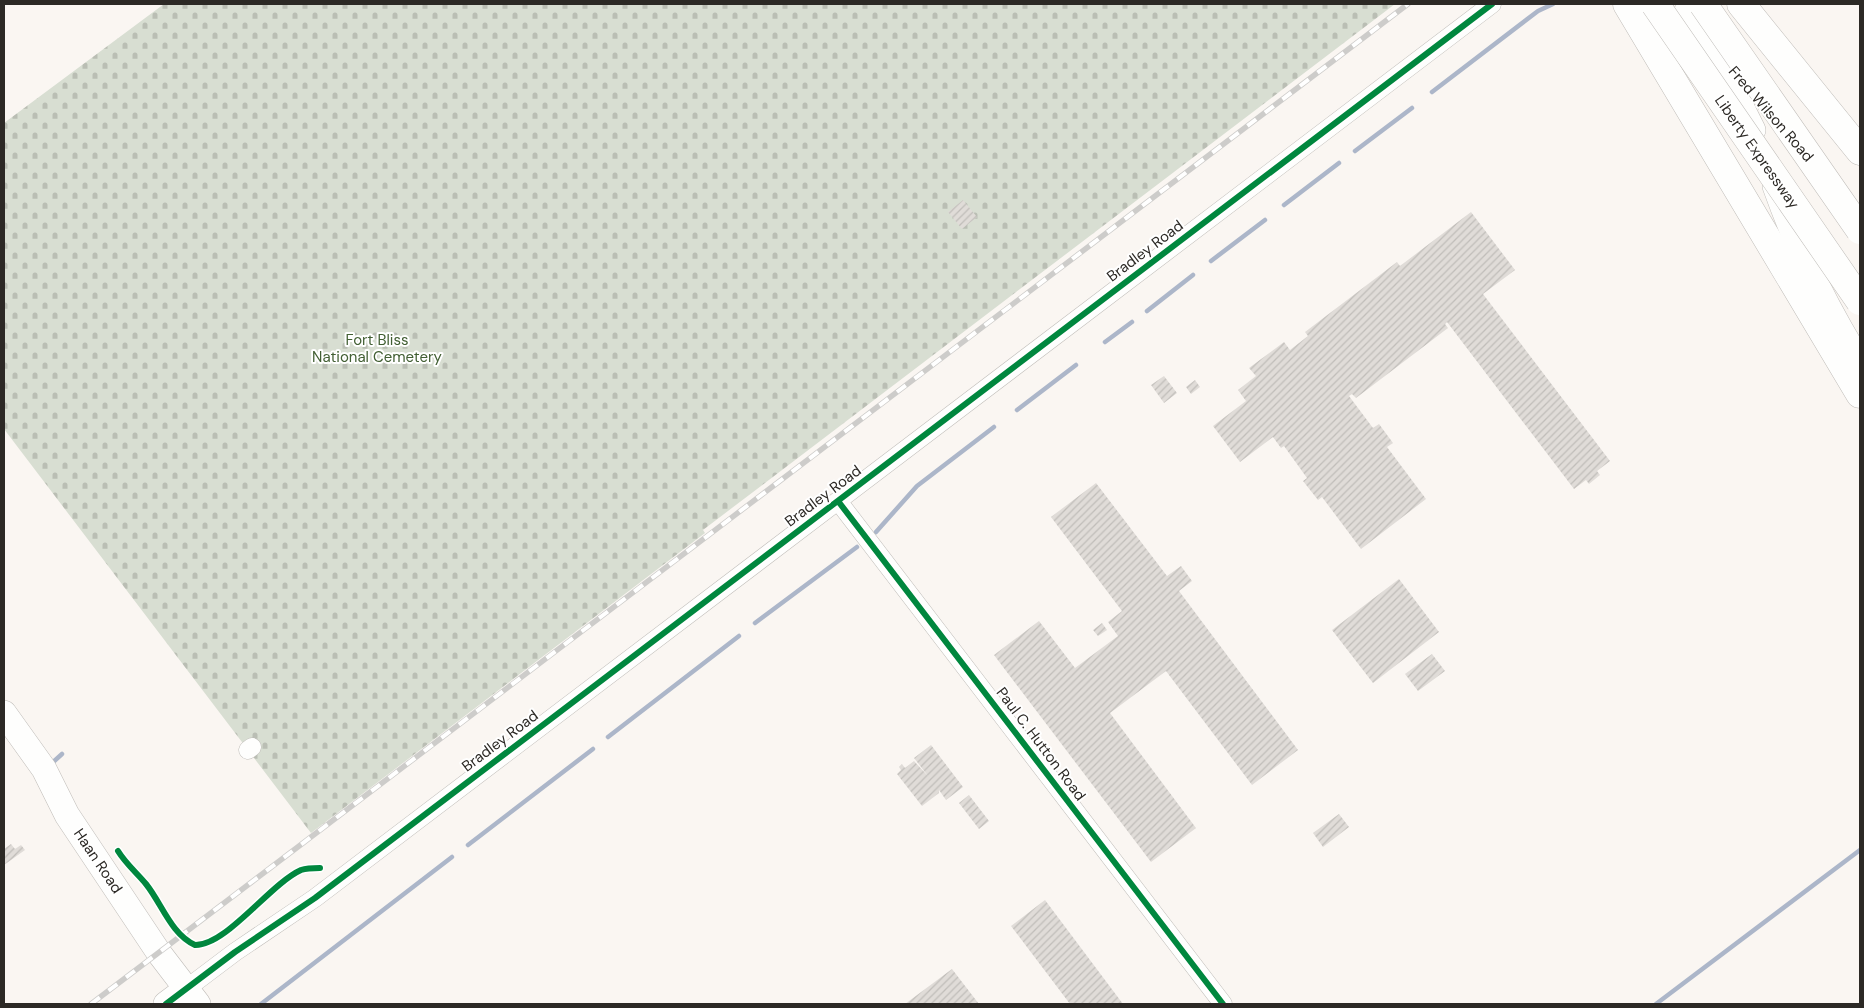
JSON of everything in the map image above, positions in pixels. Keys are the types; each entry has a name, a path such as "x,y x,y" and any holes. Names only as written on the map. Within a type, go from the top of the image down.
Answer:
{"highway":[{"path":"1627,4 1860,394"},
{"name":"Liberty Expressway","path":"1655,4 1860,301"},
{"path":"1741,4 1860,151"},
{"path":"1690,7 1860,230"}],"main road":[{"name":"Fred Wilson Road","path":"1690,7 1777,123 1860,212"},
{"name":"Fred Wilson Road","path":"1690,7 1758,140 1794,238 1833,319 1860,362"},
{"name":"Haan Road","path":"4,713 44,769 67,815 159,953 192,996"},
{"name":"Bradley Road","path":"166,1004 192,996"}],"street":[{"name":"Bradley Road","path":"192,996 235,952 315,898 1492,4"},
{"name":"Paul C. Hutton Road","path":"838,501 1223,1004"}],"green space":[{"name":"Fort Bliss National Cemetery","path":"164,4 1395,4 703,530 705,533 311,833 4,429 4,123"}],"building":[{"path":"963,200 977,217 962,229 948,212"},
{"path":"1471,212 1515,270 1483,294 1610,461 1597,471 1600,475 1589,484 1586,480 1574,489 1447,322 1445,324 1448,328 1356,398 1352,394 1349,396 1373,428 1379,424 1393,443 1387,447 1426,499 1361,549 1322,497 1318,500 1303,481 1307,478 1284,446 1281,448 1273,437 1240,462 1213,426 1246,401 1238,390 1256,376 1249,368 1284,342 1290,350 1308,336 1305,332 1397,262 1400,266"},
{"path":"1164,376 1177,393 1164,403 1151,385"},
{"path":"1195,380 1200,387 1191,394 1186,387"},
{"path":"1096,483 1167,576 1181,566 1192,581 1179,591 1298,750 1252,785 1166,671 1110,713 1196,828 1151,862 994,655 1039,621 1075,668 1118,636 1108,622 1122,611 1051,517"},
{"path":"1399,579 1439,632 1373,683 1332,630"},
{"path":"1102,623 1107,630 1098,636 1093,630"},
{"path":"1432,654 1445,671 1418,691 1405,674"},
{"path":"931,745 963,787 946,800 939,790 939,793 922,806 897,774 901,770 899,767 902,764 905,768 914,761 928,776 914,758"},
{"path":"969,795 989,821 979,829 959,803"},
{"path":"1339,814 1349,827 1323,847 1313,833"},
{"path":"11,844 15,849 21,845 25,850 4,865 4,849"},
{"path":"1045,900 1123,1004 1070,1004 1011,926"},
{"path":"952,969 979,1004 905,1004 948,972"}],"waterway":[{"path":"1432,92 1538,11 1553,4"},
{"path":"1355,151 1412,108"},
{"path":"1284,205 1339,163"},
{"path":"1211,261 1265,220"},
{"path":"1147,311 1193,275"},
{"path":"1105,342 1132,322"},
{"path":"1017,410 1076,365"},
{"path":"876,532 917,486 994,427"},
{"path":"755,623 857,547"},
{"path":"608,737 739,636"},
{"path":"468,845 593,749"},
{"path":"51,764 62,754"},
{"path":"1656,1004 1860,850"},
{"path":"261,1004 452,857"}],"railway":[{"path":"91,1004 1408,4"}],"cycle path":[{"path":"166,1004 235,952 315,898 1492,4"},
{"path":"838,501 1223,1004"},
{"path":"118,851 152,892 179,934 195,945 207,943 220,936 289,877 301,870 320,868"}]}
